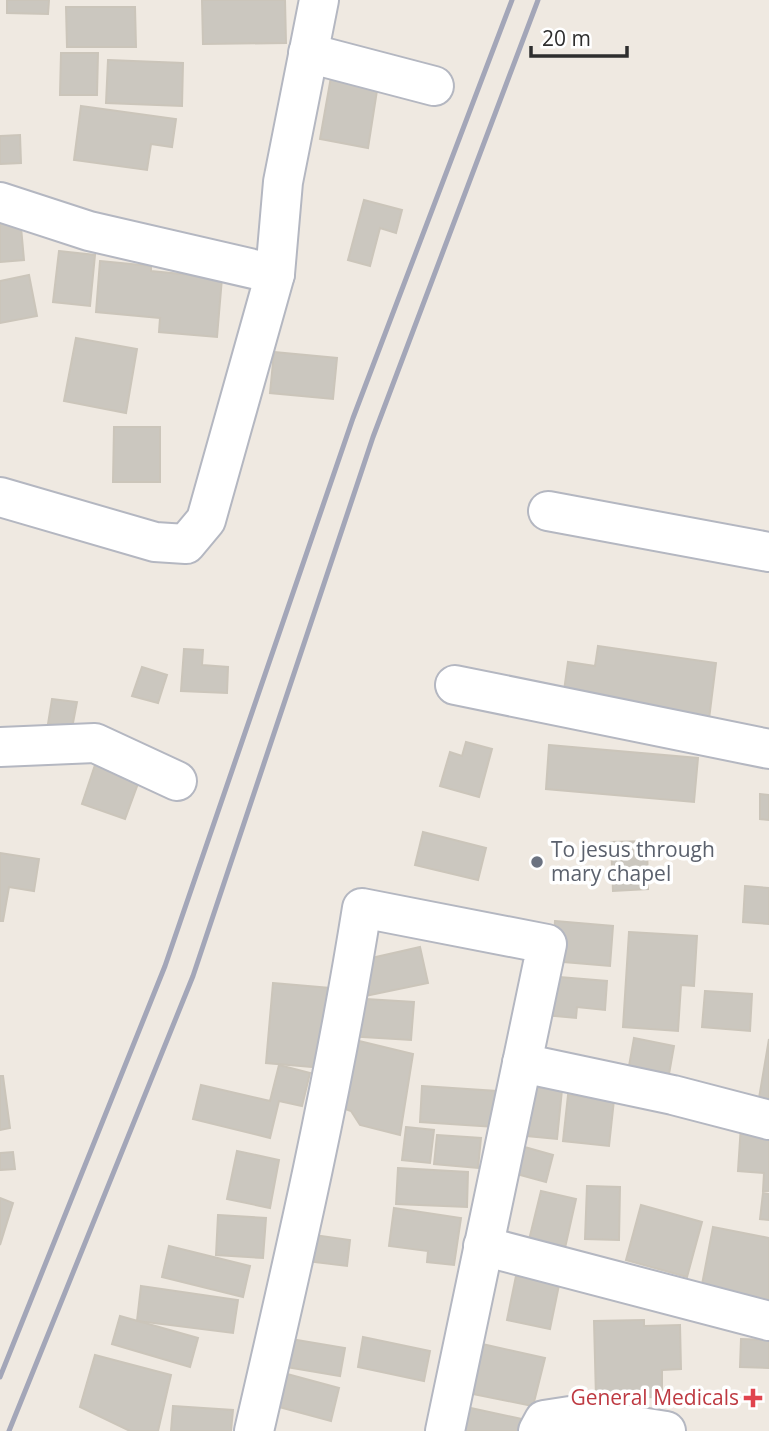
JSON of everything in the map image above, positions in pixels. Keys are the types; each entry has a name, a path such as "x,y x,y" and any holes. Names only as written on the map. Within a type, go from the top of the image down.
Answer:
{"street":[{"path":"0,497 155,542 186,544 206,520 275,274 283,182 319,0"},
{"path":"308,53 434,86"},
{"path":"0,202 89,231 275,274"},
{"path":"548,511 769,552"},
{"path":"454,684 769,749"},
{"path":"0,747 95,743 177,781"},
{"path":"254,1431 290,1275 350,982 362,908 547,944 445,1431"},
{"path":"522,1063 673,1095 769,1120"},
{"path":"483,1246 769,1321"},
{"path":"538,1431 544,1420 570,1416 666,1431"}],"building":[{"path":"7,0 49,0 48,14 7,13"},
{"path":"202,0 285,0 286,43 203,44"},
{"path":"66,7 135,7 136,47 67,47"},
{"path":"61,53 98,53 97,95 60,95"},
{"path":"108,60 183,63 182,106 106,103"},
{"path":"331,77 378,84 368,148 320,139"},
{"path":"81,106 176,119 172,147 151,144 147,170 74,160"},
{"path":"20,135 21,163 0,164 0,136"},
{"path":"364,200 402,210 396,233 380,228 370,266 348,260"},
{"path":"20,216 24,260 0,262 0,218"},
{"path":"59,251 95,255 90,306 53,302"},
{"path":"100,261 151,266 151,271 222,278 217,337 159,332 160,318 96,312"},
{"path":"29,275 37,316 0,323 0,281"},
{"path":"76,338 137,349 126,413 64,401"},
{"path":"274,352 337,358 333,399 270,393"},
{"path":"114,427 160,427 160,482 113,482"},
{"path":"598,646 716,663 709,719 563,698 568,662 595,666"},
{"path":"184,649 203,650 202,665 228,667 227,693 181,691"},
{"path":"142,667 167,675 158,703 132,696"},
{"path":"52,699 77,702 72,728 48,724"},
{"path":"466,742 492,749 479,797 440,786 450,752 462,756"},
{"path":"549,745 698,758 694,802 546,789"},
{"path":"96,762 140,778 125,819 82,804"},
{"path":"760,794 769,795 769,820 760,819"},
{"path":"423,832 486,848 478,880 415,865"},
{"path":"647,841 648,889 613,891 611,842"},
{"path":"0,853 39,859 34,891 9,887 3,921 0,921"},
{"path":"745,886 769,888 769,924 743,922"},
{"path":"555,921 613,926 610,966 552,961"},
{"path":"629,932 697,936 694,986 681,985 678,1031 623,1027"},
{"path":"420,947 428,983 365,996 358,961"},
{"path":"547,976 607,981 605,1010 577,1007 576,1018 544,1015"},
{"path":"273,983 330,988 323,1068 266,1063"},
{"path":"705,991 752,994 750,1031 702,1027"},
{"path":"349,998 414,1002 411,1040 347,1036"},
{"path":"634,1038 674,1046 666,1091 626,1083"},
{"path":"769,1039 769,1112 757,1110"},
{"path":"355,1040 413,1054 400,1135 360,1125 351,1111 337,1106"},
{"path":"279,1065 310,1073 302,1106 279,1101 270,1138 193,1119 201,1085 270,1101"},
{"path":"0,1076 3,1076 10,1128 0,1130"},
{"path":"422,1086 497,1091 495,1127 420,1122"},
{"path":"531,1087 562,1090 557,1139 527,1136"},
{"path":"568,1095 614,1100 609,1146 563,1141"},
{"path":"741,1125 769,1127 769,1191 763,1191 764,1173 738,1171"},
{"path":"406,1127 434,1130 430,1163 402,1160"},
{"path":"437,1135 481,1138 478,1168 434,1164"},
{"path":"521,1146 553,1155 546,1182 513,1173"},
{"path":"237,1151 279,1160 270,1208 227,1199"},
{"path":"13,1152 15,1169 0,1170 0,1153"},
{"path":"398,1168 468,1172 467,1207 396,1204"},
{"path":"587,1186 620,1187 619,1240 585,1239"},
{"path":"541,1191 576,1199 563,1257 527,1248"},
{"path":"763,1193 769,1194 769,1220 760,1219"},
{"path":"0,1198 13,1203 0,1245"},
{"path":"641,1205 702,1222 687,1277 626,1260"},
{"path":"394,1208 461,1218 454,1265 427,1262 428,1251 389,1246"},
{"path":"218,1215 266,1218 263,1258 216,1255"},
{"path":"713,1227 769,1238 769,1308 700,1295"},
{"path":"300,1233 350,1240 347,1266 297,1260"},
{"path":"169,1246 250,1266 243,1297 162,1277"},
{"path":"516,1276 559,1285 550,1329 507,1320"},
{"path":"141,1286 238,1300 233,1333 137,1321"},
{"path":"120,1316 198,1338 190,1367 112,1344"},
{"path":"644,1320 644,1326 680,1325 681,1369 662,1370 662,1397 596,1398 594,1321"},
{"path":"363,1337 430,1351 424,1381 358,1367"},
{"path":"285,1338 345,1348 340,1376 280,1366"},
{"path":"741,1339 769,1340 769,1368 740,1367"},
{"path":"469,1341 545,1358 533,1406 458,1391"},
{"path":"95,1355 171,1375 158,1431 130,1431 80,1407"},
{"path":"276,1371 339,1388 331,1421 268,1404"},
{"path":"457,1405 522,1419 520,1431 451,1431"},
{"path":"173,1406 233,1410 231,1431 171,1431"}],"railway":[{"path":"0,1377 165,966 353,418 512,0"},
{"path":"9,1431 193,976 373,437 538,0"}],"place":[{"name":"To jesus through mary chapel","path":"537,862"},
{"name":"General Medicals","path":"753,1398"}]}
